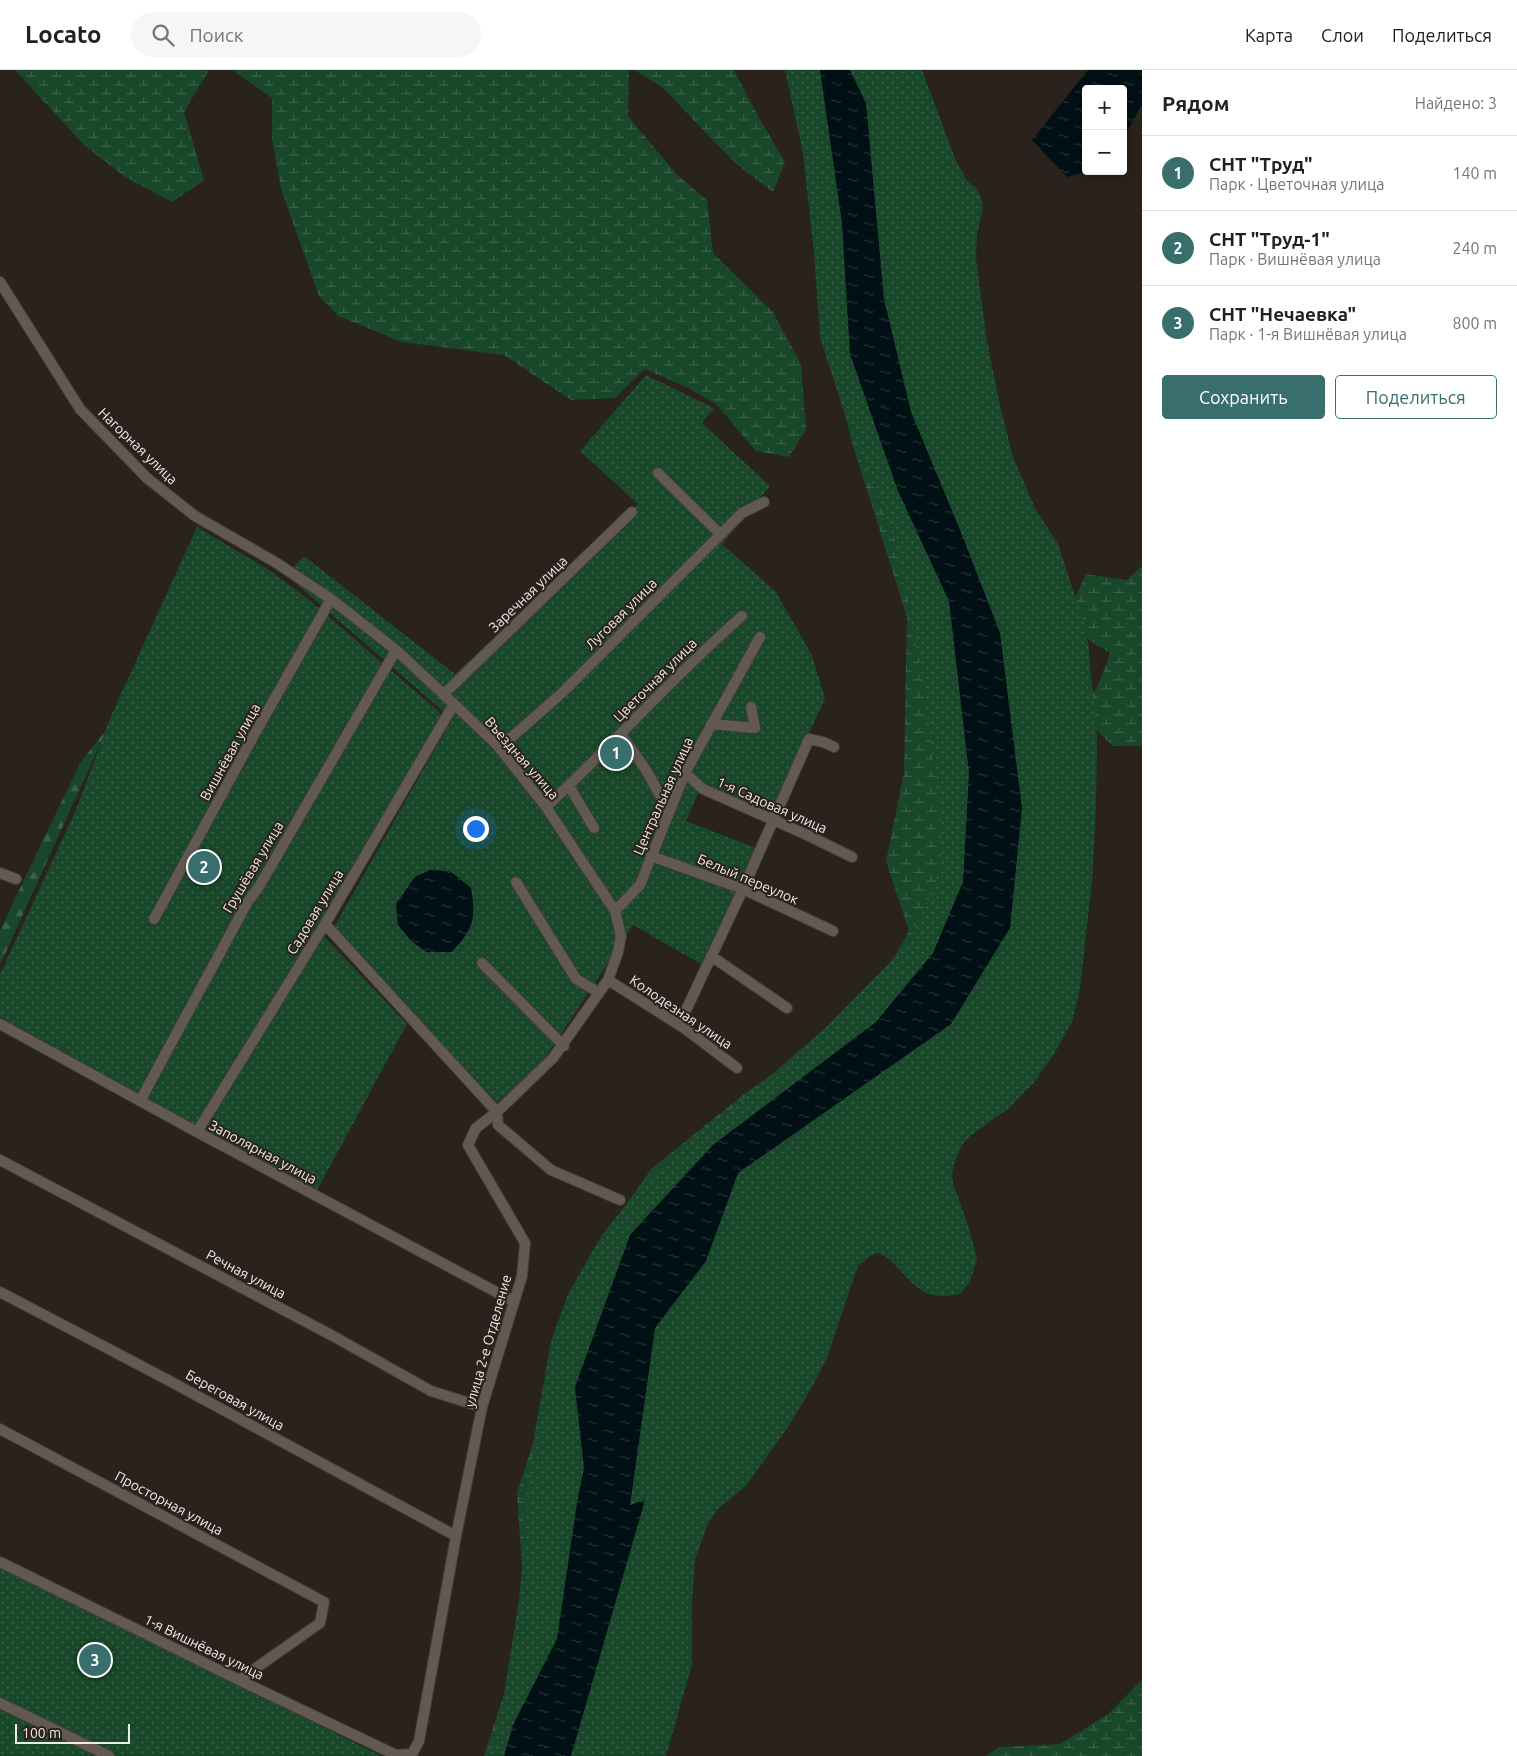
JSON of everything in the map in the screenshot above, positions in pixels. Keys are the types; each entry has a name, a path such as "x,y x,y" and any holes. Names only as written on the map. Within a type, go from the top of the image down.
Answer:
{"street":[{"name":"Нагорная улица","path":"0,282 80,409 147,478 196,517 275,562 304,582"},
{"path":"658,473 720,534"},
{"name":"Луговая улица","path":"497,745 512,737 563,692 742,513 764,502"},
{"name":"Заречная улица","path":"443,695 632,512"},
{"name":"Въездная улица","path":"304,582 331,599 396,650 497,745 546,807 615,911 621,936 618,952 608,980"},
{"name":"Вишнёвая улица","path":"154,920 331,599"},
{"name":"Цветочная улица","path":"546,807 706,647 742,616"},
{"name":"Центральная улица","path":"615,911 640,885 685,773 760,637"},
{"name":"Грушёвая улица","path":"140,1101 247,903 260,885 396,650"},
{"name":"Садовая улица","path":"197,1132 325,924 454,704"},
{"path":"711,724 755,728 751,707"},
{"path":"621,734 646,770 669,812"},
{"path":"679,1025 743,889 809,739 834,747"},
{"name":"1-я Садовая улица","path":"685,773 703,789 852,857"},
{"path":"568,786 594,828"},
{"name":"Белый переулок","path":"651,856 743,889 832,931"},
{"path":"0,872 16,879"},
{"path":"516,882 576,979 598,992"},
{"path":"325,924 497,1112 498,1124 551,1170 620,1200"},
{"path":"711,956 787,1008"},
{"path":"482,963 564,1046"},
{"name":"улица 2-е Отделение","path":"396,1755 412,1754 419,1741 456,1536 482,1407 522,1276 524,1243 468,1145 476,1128 497,1112 564,1046 598,992 608,980"},
{"name":"Колодезная улица","path":"608,980 679,1025 737,1068"},
{"name":"Заполярная улица","path":"0,1024 197,1132 514,1301"},
{"name":"Речная улица","path":"0,1160 333,1336 431,1391 482,1407"},
{"name":"Береговая улица","path":"0,1292 166,1378 456,1536"},
{"name":"Просторная улица","path":"0,1429 324,1602 320,1623 239,1680"},
{"name":"1-я Вишнёвая улица","path":"0,1562 396,1755"},
{"path":"0,1703 109,1756"}],"green space":[{"path":"15,70 209,70 184,112 204,180 172,202 125,177 83,144"},
{"path":"232,70 629,70 628,116 676,174 707,200 713,253 773,312 801,364 806,429 789,457 756,451 716,404 686,387 645,369 615,398 571,400 504,355 402,342 338,316 319,296 281,189 272,138 272,98"},
{"path":"634,70 734,70 785,162 773,192 734,162 662,87"},
{"path":"785,70 922,70 955,158 967,181 975,187 981,197 983,208 977,235 976,258 986,335 998,396 1012,454 1035,508 1058,544 1083,620 1088,643 1097,735 1096,807 1092,882 1080,989 1072,1022 1054,1054 1036,1080 1009,1108 970,1136 962,1145 956,1159 952,1173 953,1183 970,1231 977,1259 970,1282 960,1294 948,1296 930,1295 917,1287 890,1260 880,1254 877,1253 870,1256 858,1266 827,1358 812,1387 790,1424 746,1486 718,1509 708,1524 695,1559 692,1601 692,1665 666,1756 489,1756 500,1719 519,1600 534,1437 551,1341 569,1292 602,1235 636,1192 673,1153 740,1102 824,1029 906,946 934,889 942,851 940,815 922,674 896,543 842,406 820,337 814,253 803,153"},
{"path":"827,342 898,491 963,882 504,1756 484,1756 526,1625 517,1493 599,1244 651,1169 743,1095 840,1026 888,968 909,931 886,861 904,772 907,617 852,443"},
{"path":"646,375 714,408 702,423 770,486 722,544 776,592 812,655 825,699 771,815 701,787 686,821 756,848 701,964 633,925 546,1057 497,1103 334,927 452,719 286,575 304,556 455,674 638,504 580,451"},
{"path":"197,527 269,570 307,598 444,716 320,932 407,1024 316,1192 0,1017 0,974 76,810 111,716"},
{"path":"1142,566 1142,746 1112,746 1083,715 1101,678 1110,653 1081,635 1070,609 1086,574 1127,580"},
{"path":"107,729 0,965 0,930 80,763"},
{"path":"0,1564 381,1756 0,1756"},
{"path":"1142,1680 1142,1756 986,1756 999,1747 1060,1744 1108,1714"}],"water":[{"path":"820,70 850,70 866,103 884,299 911,412 1000,633 1022,808 1010,928 951,1024 738,1173 706,1261 655,1328 630,1505 645,1500 571,1756 504,1756 513,1725 557,1639 584,1468 575,1387 630,1235 713,1145 876,1022 933,953 963,882 969,773 949,601 898,491 850,354 842,223"},
{"path":"1088,70 1142,70 1142,104 1127,132 1127,85 1082,85 1082,173 1067,177 1032,140"},
{"path":"430,870 450,871 471,888 472,923 465,936 452,952 427,952 412,942 398,925 396,904 415,877"}],"place":[{"name":"СНТ \"Труд\"","path":"616,753"},
{"name":"СНТ \"Труд-1\"","path":"204,867"},
{"name":"СНТ \"Нечаевка\"","path":"95,1660"}]}
